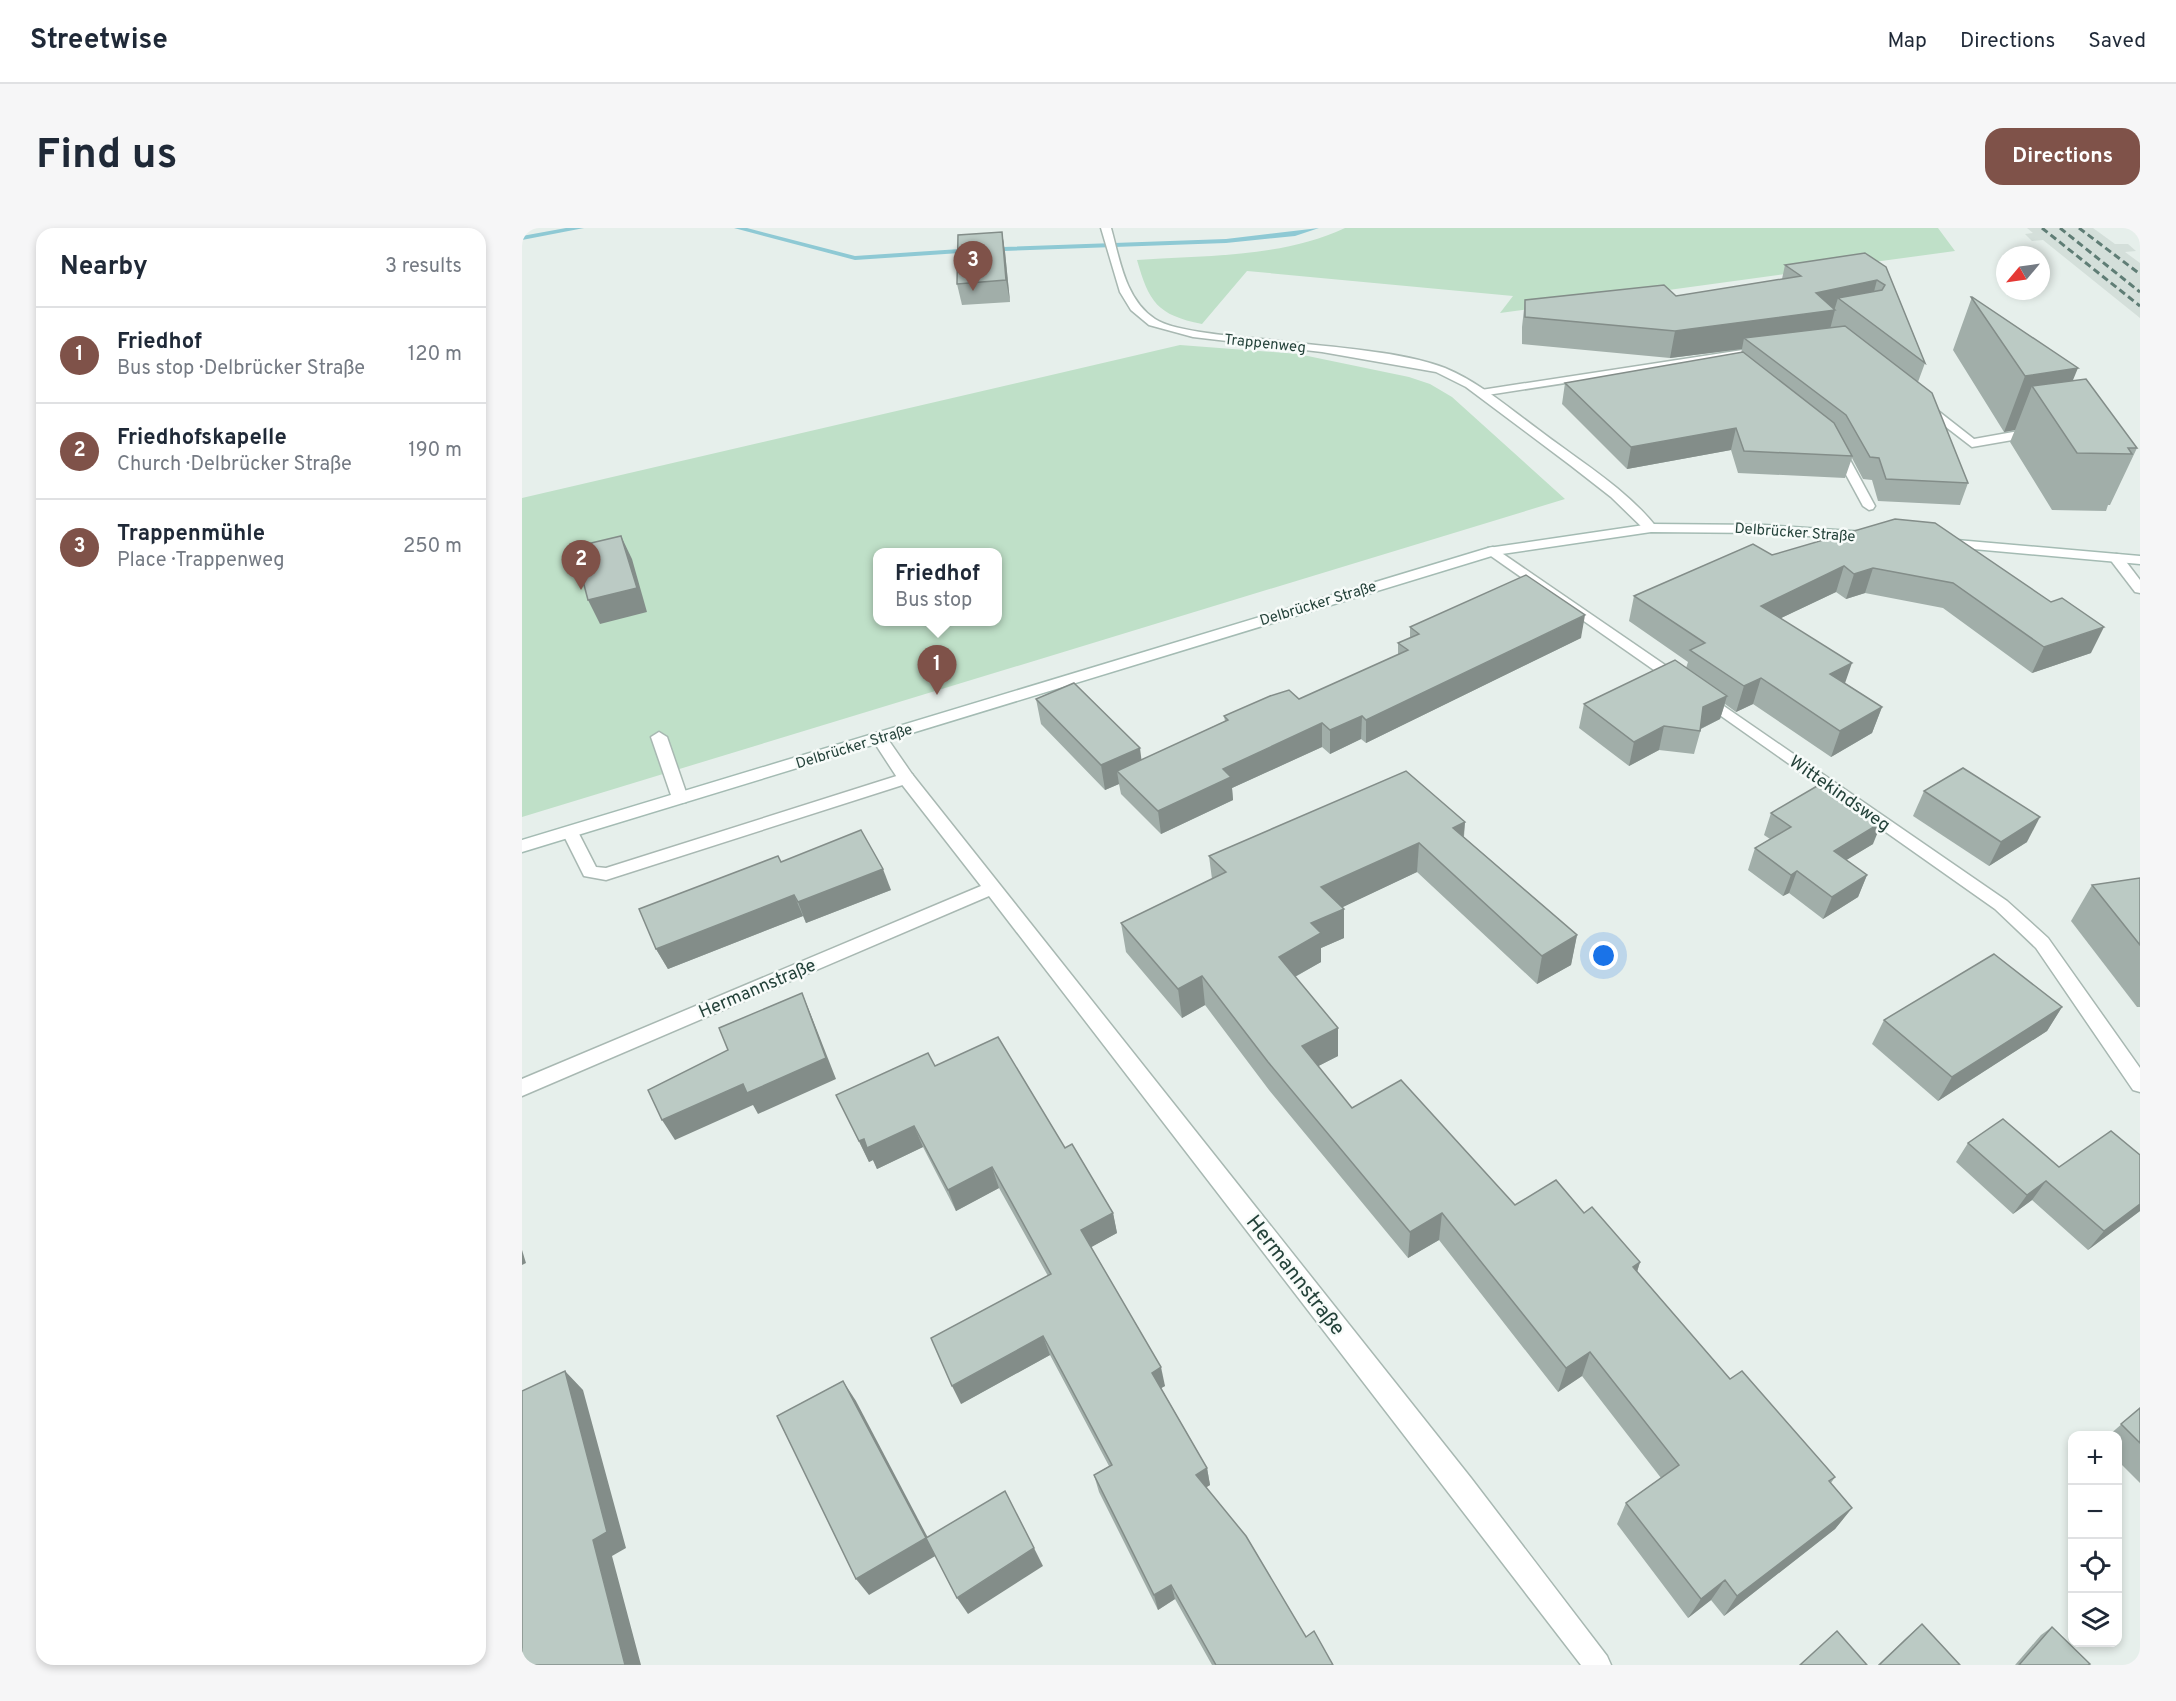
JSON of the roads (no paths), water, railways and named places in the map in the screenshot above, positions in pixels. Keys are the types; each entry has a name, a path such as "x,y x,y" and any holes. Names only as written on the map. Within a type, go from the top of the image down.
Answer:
{"street":[{"name":"Trappenweg","path":"1106,228 1125,292 1135,308 1153,323 1193,334 1322,349 1413,363 1457,377 1615,494 1651,528"},
{"path":"1481,393 1760,351"},
{"path":"1725,355 1743,370"},
{"path":"1916,399 1972,443 2052,430"},
{"path":"1825,434 1834,441 1869,506"},
{"name":"Delbrücker Straße","path":"522,846 1492,551 1651,528 1764,529 1885,538"},
{"path":"1930,542 2140,560"},
{"name":"Wittekindsweg","path":"1492,551 2001,905 2043,943 2140,1084"},
{"path":"2116,558 2140,589"},
{"path":"659,737 680,798"},
{"name":"Hermannstraße","path":"880,739 906,778 1455,1478 1598,1665"},
{"path":"570,832 590,872 606,874 906,778"},
{"name":"Hermannstraße","path":"522,1088 992,888"}],"waterway":[{"path":"522,238 580,228"},
{"path":"738,228 855,258 975,250 1226,241 1295,234 1315,228"}],"railway":[{"path":"2042,228 2140,306"},
{"path":"2060,228 2140,292"},
{"path":"2079,228 2140,274"}],"place":[{"name":"Trappenmühle","path":"973,291"},
{"name":"Friedhofskapelle","path":"581,590"},
{"name":"Friedhof","path":"937,695"}]}
